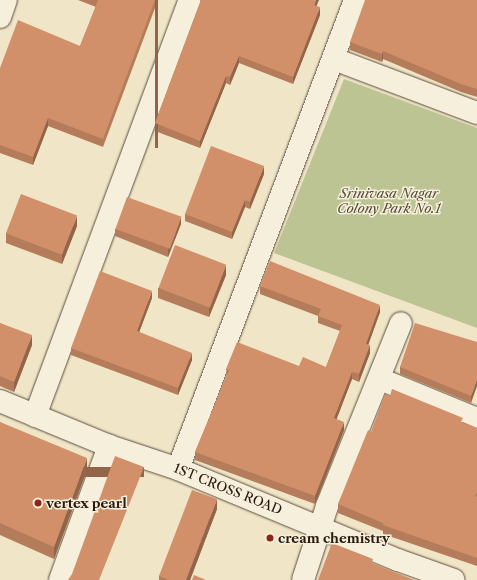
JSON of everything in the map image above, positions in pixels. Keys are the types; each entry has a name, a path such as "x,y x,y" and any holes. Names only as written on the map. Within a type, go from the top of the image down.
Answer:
{"street":[{"path":"0,18 6,0"},
{"path":"35,416 190,0"},
{"path":"178,469 355,0"},
{"path":"334,58 477,113"},
{"path":"303,580 327,506 380,379 401,323"},
{"path":"380,379 477,419"},
{"name":"1ST CROSS ROAD","path":"0,401 109,446 178,469 398,560 454,580"},
{"path":"60,580 109,446"}],"green space":[{"name":"Srinivasa Nagar Colony Park No.1","path":"344,79 477,128 477,328 274,253"}],"building":[{"path":"98,0 155,0 103,139 48,118 33,157 0,145 0,68 18,20 80,46"},
{"path":"201,0 316,0 314,5 320,7 293,77 239,56 230,77 226,76 200,141 155,123"},
{"path":"365,0 477,0 477,89 461,84 383,51 382,54 350,42"},
{"path":"211,146 264,166 250,202 245,200 232,232 185,214"},
{"path":"21,194 77,216 62,255 6,233"},
{"path":"127,197 182,217 170,249 115,229"},
{"path":"175,245 226,265 210,308 159,288"},
{"path":"270,261 380,305 366,344 370,345 359,374 352,372 334,418 344,422 315,496 195,452 229,370 226,369 237,342 299,366 303,357 326,367 342,325 318,316 321,309 260,286"},
{"path":"100,271 152,291 137,331 192,353 178,388 71,348"},
{"path":"0,323 32,335 14,382 0,376"},
{"path":"415,323 477,342 477,379 471,396 400,367"},
{"path":"392,389 463,418 461,422 477,428 477,492 475,496 477,497 477,558 383,525 383,523 338,504 368,430 371,432 385,394 390,396"},
{"name":"vertex pearl","path":"0,422 87,458 54,547 0,523"},
{"path":"115,456 144,467 99,580 68,580 72,574"},
{"path":"192,490 217,499 186,580 169,580 159,576"},
{"path":"332,543 373,559 372,563 414,580 318,580"},
{"path":"194,575 206,580 192,580"}],"place":[{"name":"vertex pearl","path":"38,503"},
{"name":"cream chemistry","path":"270,538"}]}
